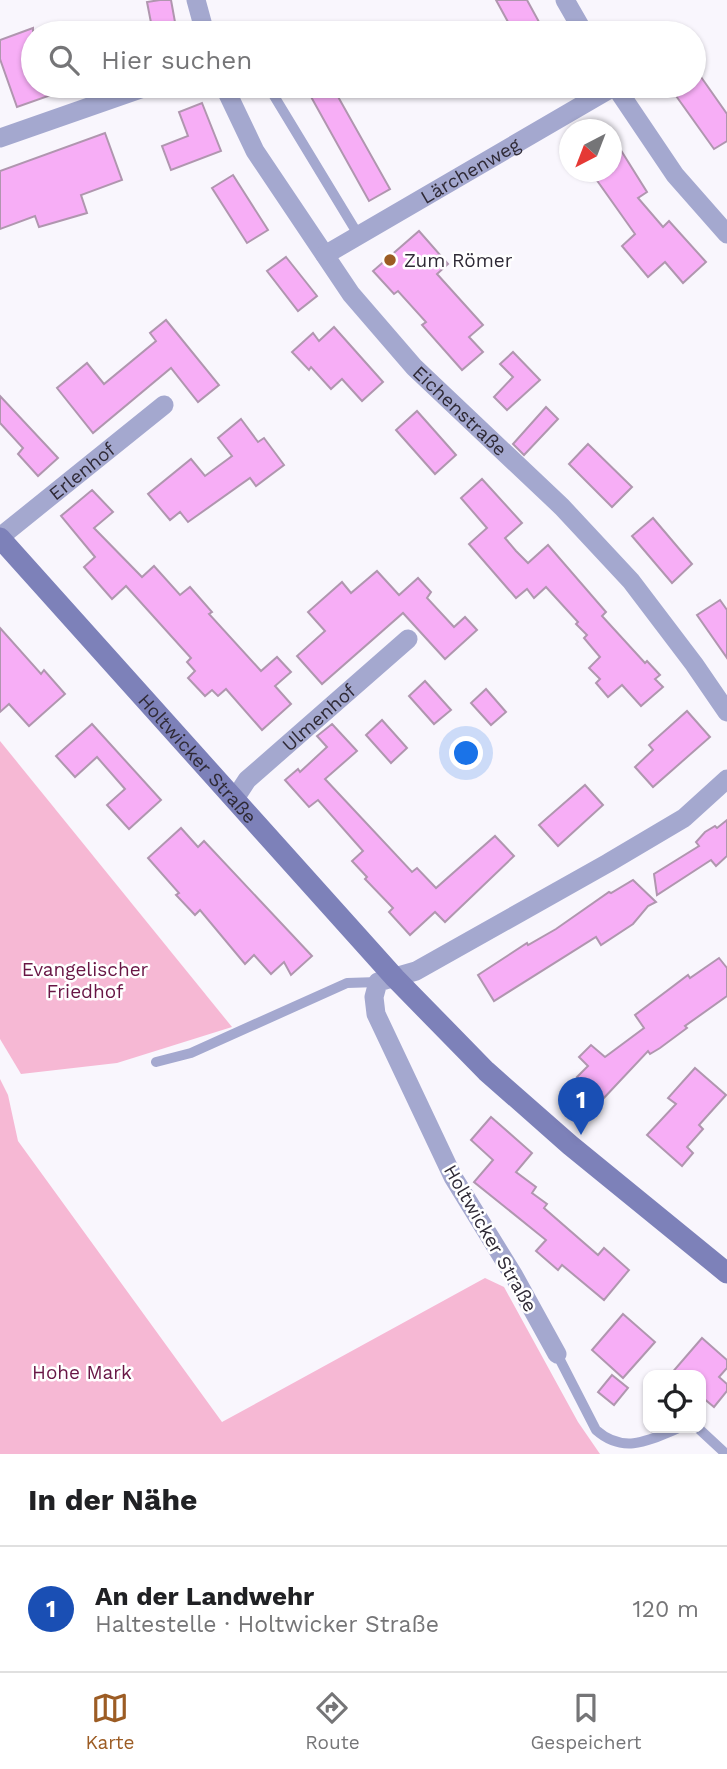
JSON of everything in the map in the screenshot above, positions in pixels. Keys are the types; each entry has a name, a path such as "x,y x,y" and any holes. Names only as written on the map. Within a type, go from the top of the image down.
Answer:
{"street":[{"path":"196,0 202,21"},
{"path":"565,0 577,21"},
{"path":"0,138 115,98"},
{"name":"Eichenstraße","path":"230,98 255,151 351,294 414,367 562,507 631,581 727,712"},
{"name":"Lärchenweg","path":"325,256 595,98"},
{"path":"623,98 675,175 727,234"},
{"name":"Erlenhof","path":"0,537 164,405"},
{"name":"Holtwicker Straße","path":"0,537 234,800 387,980 515,1098 727,1273"},
{"name":"Ulmenhof","path":"234,800 247,780 408,639"},
{"path":"387,980 428,965 608,863 684,818 727,779"},
{"name":"Holtwicker Straße","path":"387,980 374,997 376,1014 447,1165 557,1354"}],"lane":[{"path":"275,98 359,237"},
{"path":"156,1062 191,1053 347,983 387,980"},
{"path":"557,1354 596,1430 605,1440 620,1448 637,1446 668,1433"},
{"path":"703,1433 726,1454"}],"green space":[{"name":"Evangelischer Friedhof","path":"0,741 232,1027 117,1063 21,1074 0,1039"},
{"name":"Hohe Mark","path":"0,1079 8,1095 18,1141 222,1422 485,1278 504,1287 578,1422 600,1454 0,1454"}],"building":[{"path":"171,0 175,21 151,21 147,2"},
{"path":"496,0 527,0 538,21 507,21"},
{"path":"21,32 21,98 43,98 17,107 0,59 0,40"},
{"path":"706,84 727,114 727,141 714,149 678,98 706,98"},
{"path":"312,98 339,98 390,189 369,201"},
{"path":"202,103 221,151 171,170 162,146 188,136 179,112"},
{"path":"105,133 122,180 81,195 87,213 39,227 35,216 0,229 0,171"},
{"path":"622,152 647,192 638,198 663,227 669,221 706,262 683,283 665,262 648,277 622,246 635,234 598,182 622,182"},
{"path":"233,175 268,230 247,243 212,188"},
{"path":"419,231 448,264 437,274 483,325 469,337 483,352 462,370 422,325 426,322 398,291 394,294 373,271"},
{"path":"286,257 317,296 298,311 267,271"},
{"path":"166,320 219,385 198,402 171,368 93,433 57,388 87,363 104,384 156,341 150,333"},
{"path":"334,327 383,382 362,401 342,379 331,389 311,367 309,370 292,352 313,333 319,341"},
{"path":"513,352 540,380 507,410 494,397 513,377 500,364"},
{"path":"0,396 58,458 38,476 18,454 23,448 0,423"},
{"path":"546,407 558,419 524,455 513,444"},
{"path":"417,411 456,455 435,474 396,430"},
{"path":"241,419 258,442 264,438 284,465 256,486 250,478 188,522 180,512 170,520 148,494 191,459 205,476 232,456 218,438"},
{"path":"588,444 632,487 612,507 569,464"},
{"path":"482,479 522,523 505,538 516,551 528,563 548,545 606,612 602,616 645,663 647,661 660,675 655,679 663,687 641,706 622,685 608,697 596,683 600,679 589,668 600,657 584,638 587,635 576,624 578,622 546,587 534,598 527,589 516,598 469,544 487,528 461,498"},
{"path":"92,490 113,512 94,528 142,577 154,566 180,595 190,587 212,612 209,614 261,671 277,657 291,672 275,686 291,704 262,730 226,689 218,696 212,690 205,696 188,678 195,671 187,662 191,658 126,586 112,599 84,567 95,557 61,516"},
{"path":"653,518 692,564 672,583 632,536"},
{"path":"377,571 399,595 418,578 431,592 427,598 454,627 465,617 477,630 445,659 403,613 322,684 297,656 325,631 308,612 342,582 351,593"},
{"path":"720,600 727,610 727,658 697,615"},
{"path":"0,628 41,674 44,670 65,694 29,726 9,704 0,712"},
{"path":"425,681 451,710 434,724 409,696"},
{"path":"486,689 506,712 491,725 471,703"},
{"path":"687,711 710,737 653,787 635,767 653,750 649,745"},
{"path":"382,720 407,748 391,763 366,735"},
{"path":"92,724 161,800 129,829 107,805 125,789 97,757 75,777 56,756"},
{"path":"332,724 357,751 325,779 412,872 417,868 436,888 495,836 514,856 445,922 435,912 410,935 389,912 393,908 352,861 363,851 318,800 309,807 285,780 298,769 300,772 327,747 317,736"},
{"path":"585,785 603,805 558,846 539,825"},
{"path":"727,820 727,856 716,866 711,860 657,895 654,874 699,846 696,842 705,832 715,826 717,828"},
{"path":"181,828 198,847 204,841 312,956 291,975 284,962 271,974 254,955 245,964 200,910 195,915 176,895 179,893 148,858"},
{"path":"633,880 656,902 648,906 633,924 601,945 596,937 494,1001 478,975 527,943 528,945 556,929 609,892"},
{"path":"719,958 727,968 727,996 660,1048 650,1054 648,1051 602,1100 577,1077 588,1066 579,1057 591,1045 605,1057 644,1028 635,1015 688,975 690,978"},
{"path":"695,1068 726,1095 699,1125 703,1129 687,1147 693,1153 682,1166 647,1135 676,1104 668,1098"},
{"path":"491,1117 532,1153 516,1172 536,1187 532,1193 547,1204 544,1208 598,1255 604,1248 629,1270 604,1300 562,1265 558,1270 536,1251 546,1240 474,1182 493,1160 471,1140"},
{"path":"623,1314 655,1342 623,1378 592,1350"},
{"path":"702,1338 727,1360 727,1368 719,1377 727,1384 727,1391 714,1407 706,1400 706,1370 674,1370"},
{"path":"612,1375 628,1388 614,1405 598,1392"}],"place":[{"name":"Zum Römer","path":"390,260"},
{"name":"An der Landwehr","path":"581,1135"}]}
